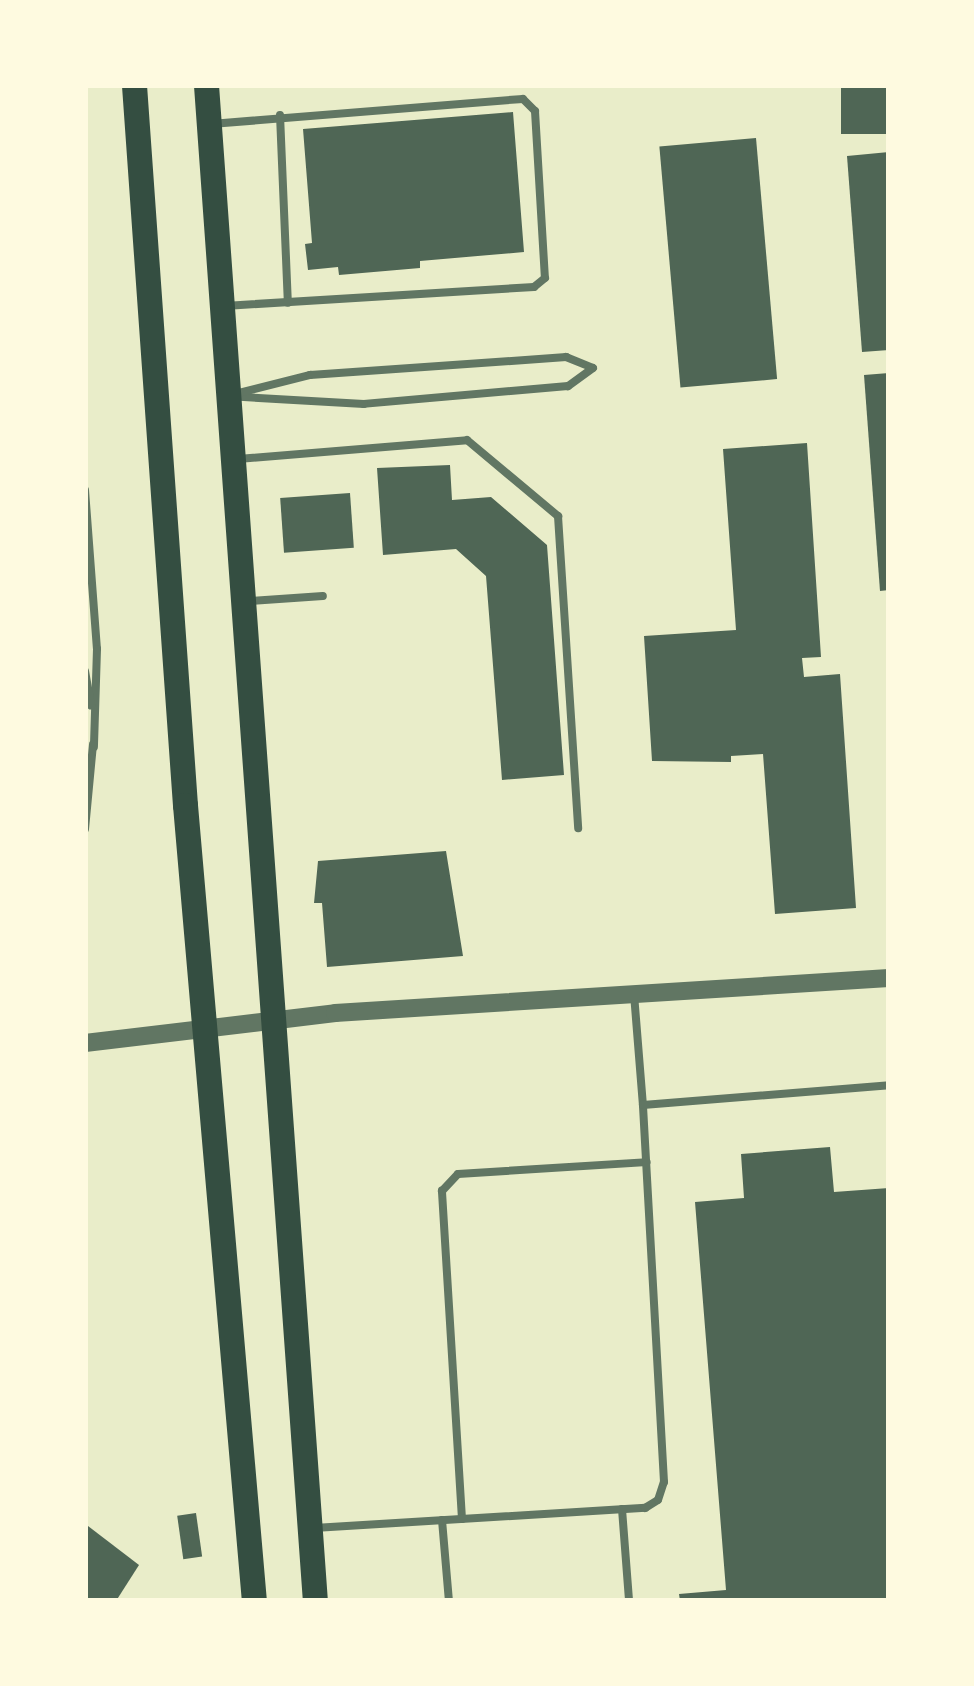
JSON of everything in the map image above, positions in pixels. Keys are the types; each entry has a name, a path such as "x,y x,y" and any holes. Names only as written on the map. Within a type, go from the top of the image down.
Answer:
{"main road":[{"path":"134,85 205,1031 254,1601"},
{"path":"206,86 270,1022 315,1601"}],"street":[{"path":"85,1042 270,1022 889,978"}],"lane":[{"path":"208,125 280,115 522,99 535,111 546,278 534,286 220,306"},
{"path":"280,115 288,302"},
{"path":"566,357 593,368 568,386 364,404 227,396 310,375 419,365 566,357"},
{"path":"231,460 468,440 558,516 578,828"},
{"path":"85,490 96,649 94,747 85,829"},
{"path":"241,602 323,596"},
{"path":"85,670 94,747"},
{"path":"310,1528 622,1509 658,1500 664,1482 634,994"},
{"path":"643,1105 889,1085"},
{"path":"462,1519 441,1206 446,1183 458,1174 647,1162"},
{"path":"622,1509 629,1601"},
{"path":"442,1520 449,1601"}],"building":[{"path":"841,85 889,85 889,134 841,134"},
{"path":"513,112 524,252 420,261 420,268 339,275 338,267 308,270 305,244 312,243 303,129"},
{"path":"756,138 777,379 680,388 659,146"},
{"path":"889,152 889,350 862,352 847,156"},
{"path":"889,373 889,590 880,591 864,375"},
{"path":"807,443 821,657 802,658 804,677 840,674 856,908 775,914 763,754 731,756 731,762 652,761 644,636 736,630 723,449"},
{"path":"450,465 452,500 491,497 547,545 564,775 502,780 486,576 456,549 383,555 377,468"},
{"path":"350,493 354,548 284,553 280,498"},
{"path":"446,851 463,956 327,967 322,903 314,903 318,861"},
{"path":"830,1147 834,1192 889,1188 889,1601 680,1601 679,1594 726,1590 695,1202 744,1198 741,1154"},
{"path":"196,1513 202,1557 183,1559 177,1516"},
{"path":"88,1526 139,1565 116,1601 85,1601"}]}
